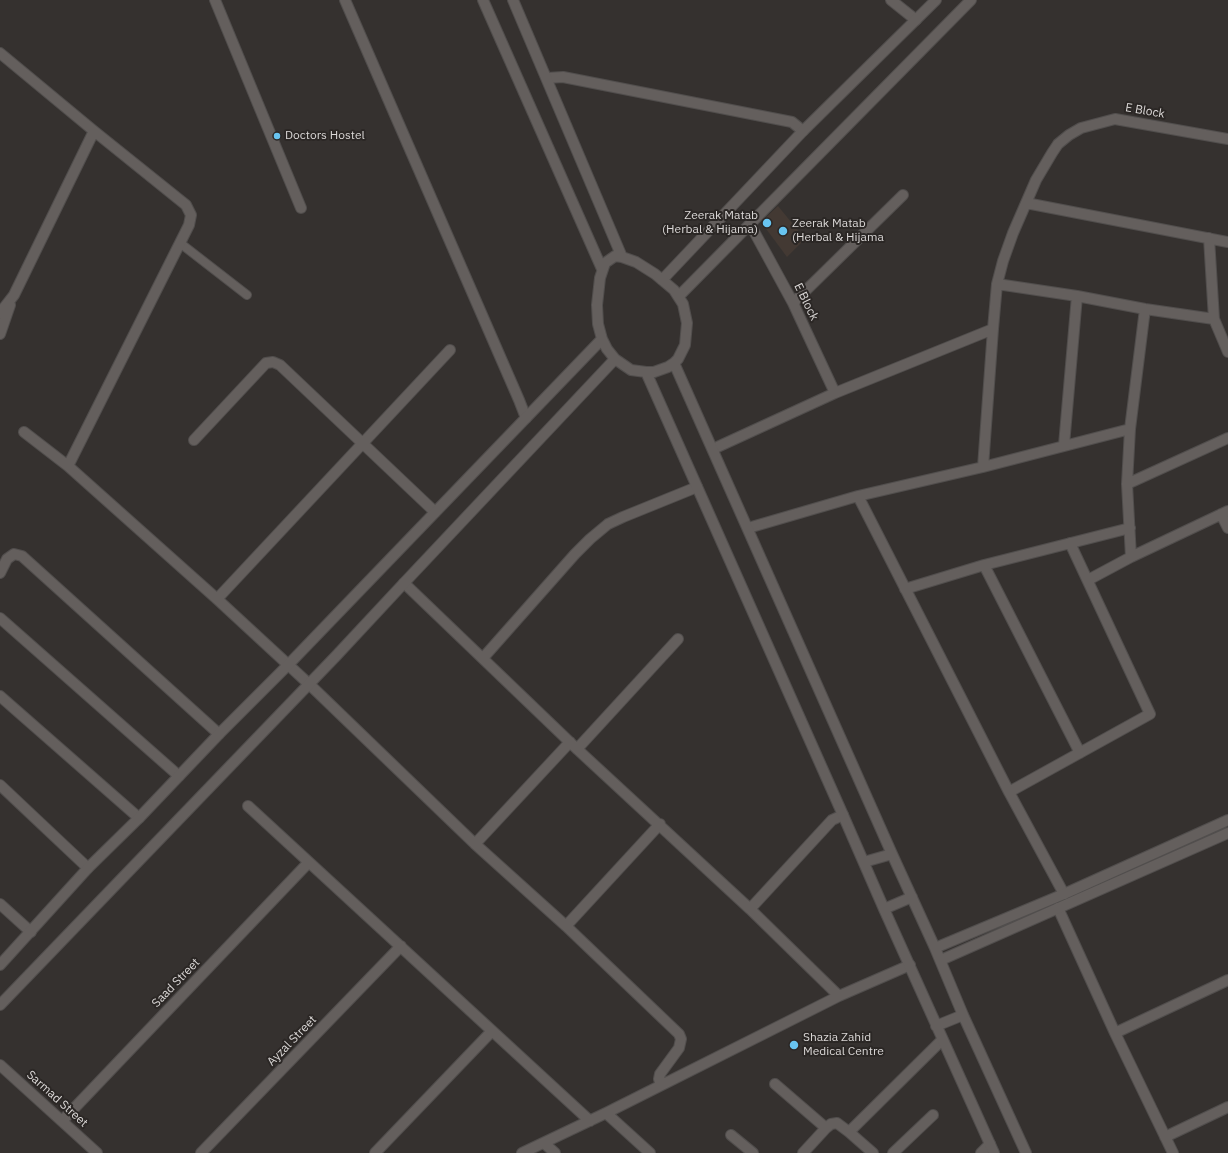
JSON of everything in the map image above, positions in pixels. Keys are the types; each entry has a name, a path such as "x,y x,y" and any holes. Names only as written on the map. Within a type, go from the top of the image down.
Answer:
{"street":[{"path":"215,0 301,208"},
{"path":"345,0 520,400 526,418"},
{"path":"483,0 602,269"},
{"path":"513,0 622,257"},
{"path":"891,0 916,20"},
{"path":"662,280 803,131 936,0"},
{"path":"679,296 971,0"},
{"path":"0,53 186,205 191,215 189,225 68,466"},
{"path":"547,78 563,77 792,122 803,131"},
{"name":"E Block","path":"983,467 993,328 998,284 1003,261 1026,203 1045,163 1058,144 1081,128 1115,119 1228,139"},
{"path":"0,334 14,295 94,131"},
{"path":"793,303 903,195"},
{"path":"1026,203 1228,242"},
{"name":"E Block","path":"750,224 793,303 835,393"},
{"path":"1209,238 1214,319 1228,352"},
{"path":"615,256 622,257 646,268 662,280 679,296 685,309 687,334 682,351 674,363 662,370 646,372 631,370 615,360 602,339 598,324 597,305 602,269 609,259 615,256"},
{"path":"998,284 1214,319"},
{"path":"0,313 14,295"},
{"path":"1064,445 1077,296"},
{"path":"1131,557 1127,484 1130,429 1145,309"},
{"path":"713,449 835,393 993,328"},
{"path":"0,965 88,868 139,818 219,734 288,665 602,339"},
{"path":"217,599 450,350"},
{"path":"0,1005 309,684 615,360"},
{"path":"194,440 266,363 273,362 280,365 435,512"},
{"path":"674,363 1026,1153"},
{"path":"646,372 942,1040 992,1148 981,1153"},
{"path":"748,528 858,496 983,467 1130,429"},
{"path":"24,432 68,466 217,599 309,684 475,844 566,926 679,1034 681,1039 679,1048 660,1074 659,1079 661,1085"},
{"path":"1127,484 1228,438"},
{"path":"483,658 575,554 608,524 624,516 697,487"},
{"path":"858,496 1009,792 1064,894"},
{"path":"1088,580 1131,557 1224,512 1228,528"},
{"path":"905,589 984,565 1130,528"},
{"path":"1009,792 1150,714 1070,543"},
{"path":"0,573 7,559 14,554 22,556 219,734"},
{"path":"984,565 1080,753"},
{"path":"404,583 573,746 660,824 839,996"},
{"path":"0,618 179,776"},
{"path":"475,844 678,639"},
{"path":"0,696 139,818"},
{"path":"0,785 88,868"},
{"path":"248,806 590,1121"},
{"path":"750,909 832,820 843,815"},
{"path":"935,948 1064,894 1228,820"},
{"path":"566,926 660,824"},
{"path":"941,960 1228,833"},
{"path":"864,862 892,854"},
{"name":"Saad Street","path":"62,1121 309,862"},
{"path":"884,909 912,897"},
{"path":"0,904 31,932"},
{"path":"1058,908 1115,1033 1173,1153"},
{"name":"Ayzal Street","path":"201,1153 401,946"},
{"path":"522,1153 606,1114 839,996 910,965"},
{"path":"1115,1033 1228,980"},
{"path":"936,1026 963,1014"},
{"path":"375,1153 492,1031"},
{"path":"850,1132 942,1040"},
{"name":"Sarmad Street","path":"0,1065 97,1153"},
{"path":"775,1084 826,1128"},
{"path":"1165,1137 1228,1106"},
{"path":"606,1114 650,1153"},
{"path":"893,1153 933,1115"},
{"path":"803,1153 826,1128 831,1124 837,1123 850,1132 873,1153"},
{"path":"731,1134 753,1153"},
{"path":"544,1143 555,1153"}],"lane":[{"path":"180,243 247,295"}],"shaded area":[{"name":"Zeerak Matab (Herbal & Hijama","path":"778,206 805,239 787,257 761,222"}],"place":[{"name":"Doctors Hostel","path":"277,136"},
{"name":"Zeerak Matab (Herbal & Hijama)","path":"767,223"},
{"name":"Zeerak Matab (Herbal & Hijama","path":"783,231"},
{"name":"Shazia Zahid Medical Centre","path":"794,1045"}]}
